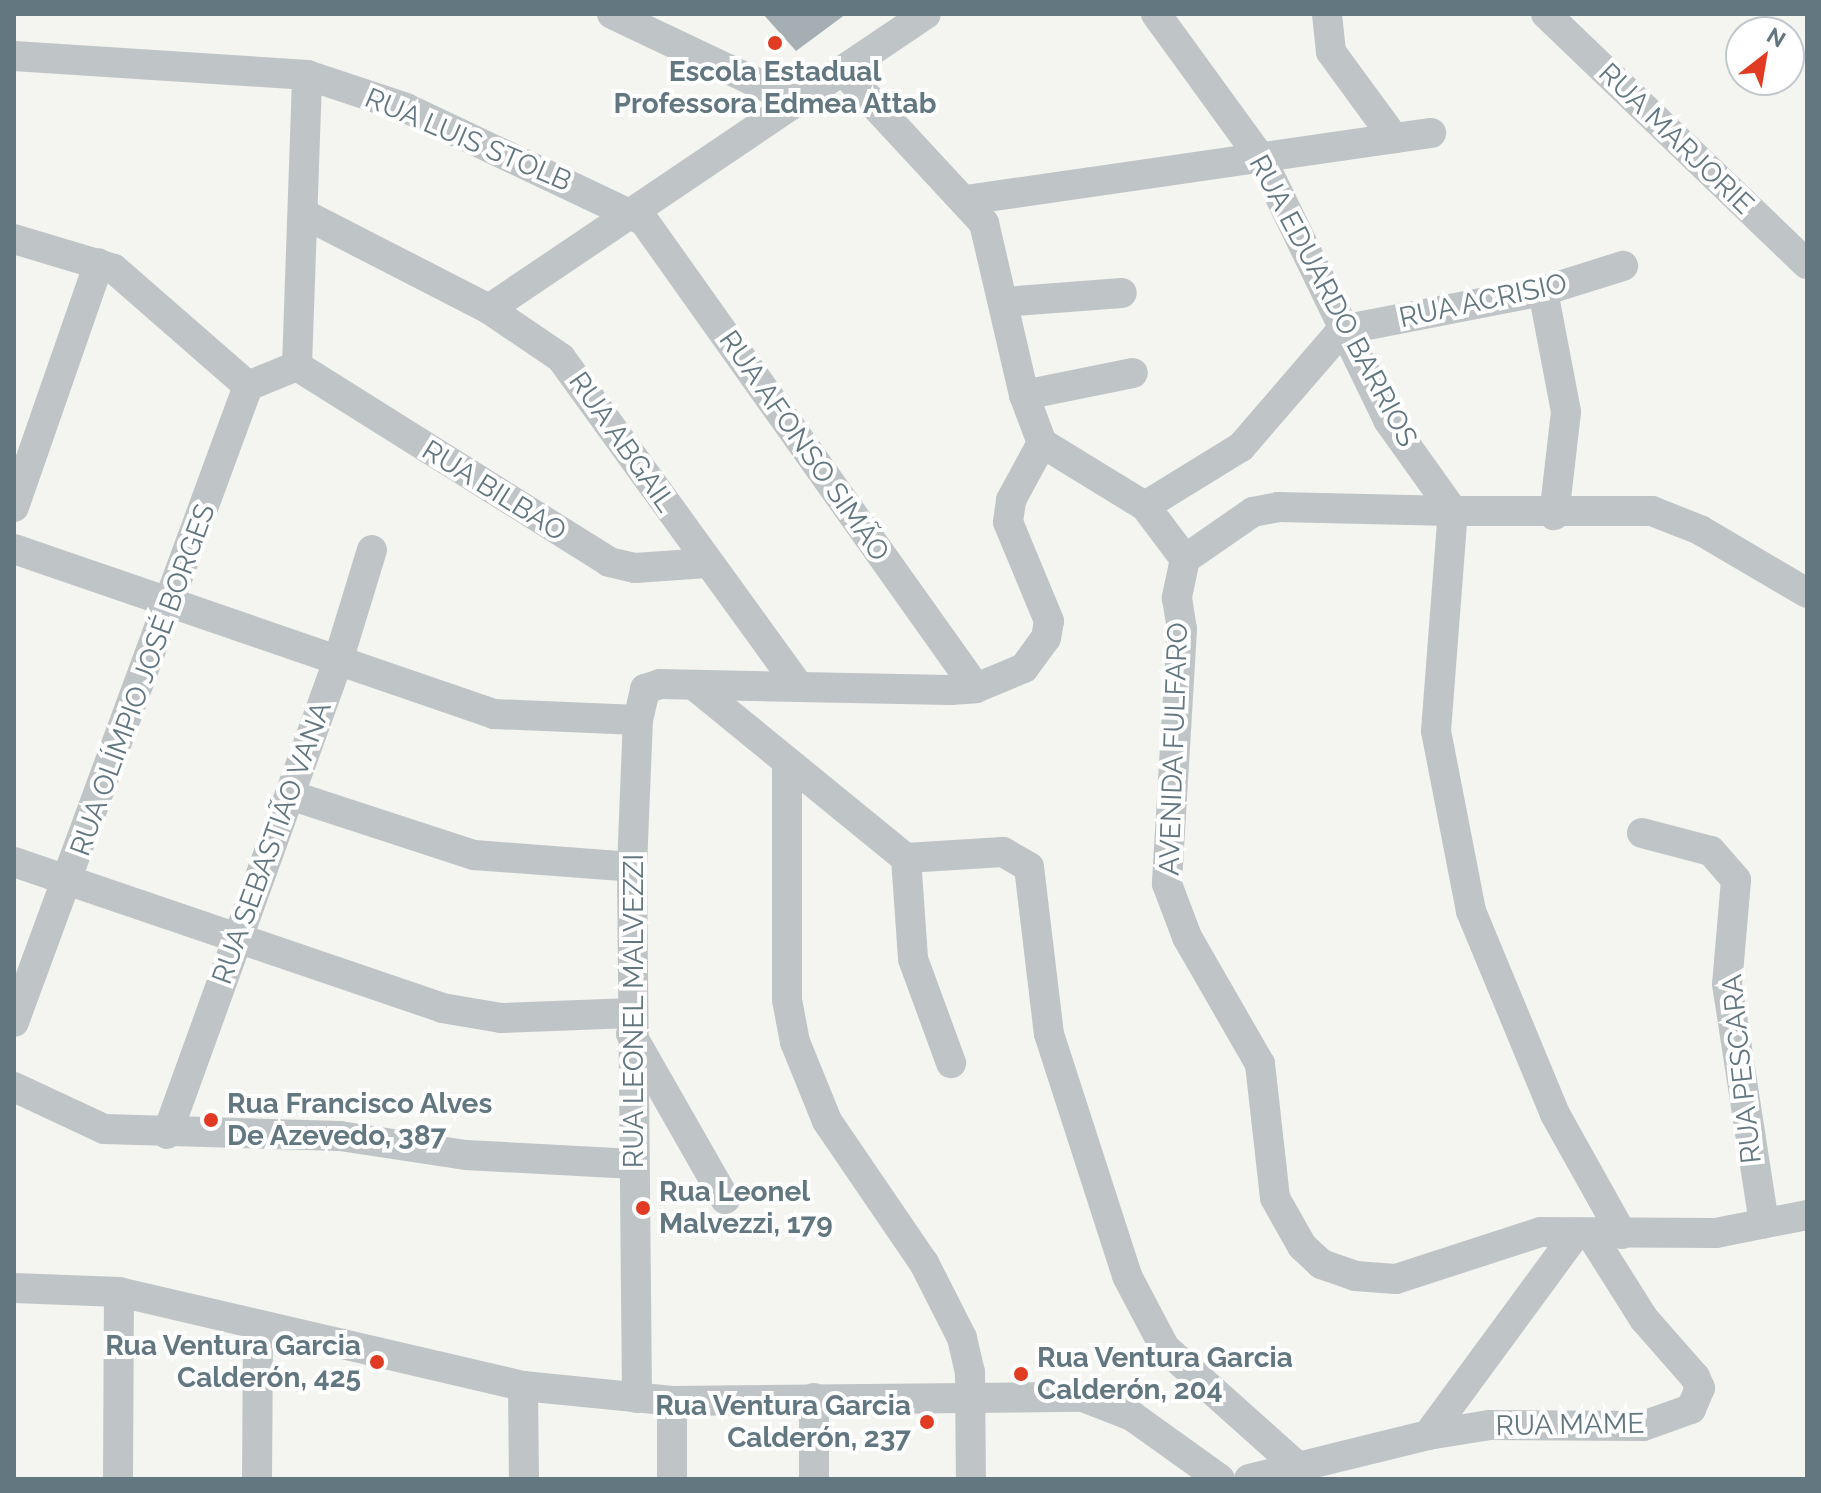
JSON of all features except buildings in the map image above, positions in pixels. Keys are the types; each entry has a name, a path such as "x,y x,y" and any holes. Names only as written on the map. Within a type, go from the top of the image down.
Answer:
{"street":[{"path":"612,14 795,101"},
{"path":"489,309 627,210 844,72 926,14"},
{"name":"RUA EDUARDO BARRIOS","path":"1156,14 1262,160 1388,420 1453,511"},
{"path":"1327,14 1331,52 1394,138"},
{"name":"RUA MARJORIE","path":"1546,14 1807,264"},
{"name":"RUA LUIS STOLB","path":"14,56 307,75 406,108 627,210"},
{"path":"844,72 966,200 984,223 1024,395 1042,443 1145,506 1185,559 1253,512 1278,507 1554,515 1652,511 1673,517 1807,593"},
{"path":"14,239 114,269 248,386 297,366 306,215 307,75"},
{"path":"966,200 1262,160 1431,133"},
{"name":"RUA AFONSO SIMÃO","path":"627,210 644,221 976,688"},
{"name":"RUA ABGAIL","path":"306,215 489,309 541,341 578,376 707,563 798,685"},
{"path":"14,507 99,263"},
{"name":"RUA ACRISIO","path":"1342,330 1543,291 1623,266"},
{"path":"1543,291 1566,412 1554,515"},
{"path":"1004,302 1122,293"},
{"path":"1145,506 1241,447 1342,330"},
{"name":"RUA BILBAO","path":"297,366 609,562 635,568 707,563"},
{"path":"1024,395 1133,373"},
{"name":"RUA OLÍMPIO JOSÉ BORGES","path":"14,1022 71,881 248,386"},
{"path":"14,549 494,714 638,720 651,685 976,688 1024,668 1046,638 1045,606 1008,522 1011,500 1042,443"},
{"path":"1453,511 1436,731 1471,911 1555,1114 1622,1234"},
{"name":"RUA SEBASTIÃO VANA","path":"167,1134 338,661 372,550"},
{"name":"AVENIDA FULFARO","path":"1185,559 1177,598 1182,629 1167,884 1187,937 1260,1064 1275,1198 1284,1219 1321,1264 1355,1276 1396,1279 1510,1239 1541,1232 1582,1236 1716,1233 1807,1215"},
{"path":"696,687 787,766 906,858 1003,852 1029,867 1049,1034 1127,1276 1165,1348 1298,1467"},
{"name":"RUA LEONEL MALVEZZI","path":"637,1398 631,1024 632,867 638,720"},
{"path":"787,766 787,1000 795,1042 827,1121 949,1305 962,1338 970,1401 971,1479"},
{"path":"290,795 474,855 632,867"},
{"name":"RUA PESCARA","path":"1642,833 1711,851 1736,880 1727,984 1764,1223"},
{"path":"906,858 913,959 951,1063"},
{"path":"14,862 465,1013 501,1018 631,1024 725,1199"},
{"path":"14,1087 77,1122 167,1134 340,1136 466,1155 634,1164"},
{"path":"1428,1435 1582,1236"},
{"name":"RUA MAME","path":"1249,1479 1428,1435 1490,1425 1643,1426 1691,1409 1700,1388 1695,1377 1644,1319 1582,1236"},
{"path":"14,1288 119,1292 523,1386 637,1398 672,1401 814,1398 970,1401 1083,1397 1107,1403 1220,1479"},
{"path":"118,1479 119,1292"},
{"path":"257,1479 258,1325"},
{"path":"523,1386 524,1479"},
{"path":"814,1398 814,1479"},
{"path":"672,1401 672,1479"}],"place":[{"name":"Escola Estadual Professora Edmea Attab","path":"775,43"},
{"name":"Rua Francisco Alves De Azevedo, 387","path":"211,1120"},
{"name":"Rua Leonel Malvezzi, 179","path":"643,1208"},
{"name":"Rua Ventura Garcia Calderón, 425","path":"377,1362"},
{"name":"Rua Ventura Garcia Calderón, 204","path":"1021,1374"},
{"name":"Rua Ventura Garcia Calderón, 237","path":"927,1422"}]}
